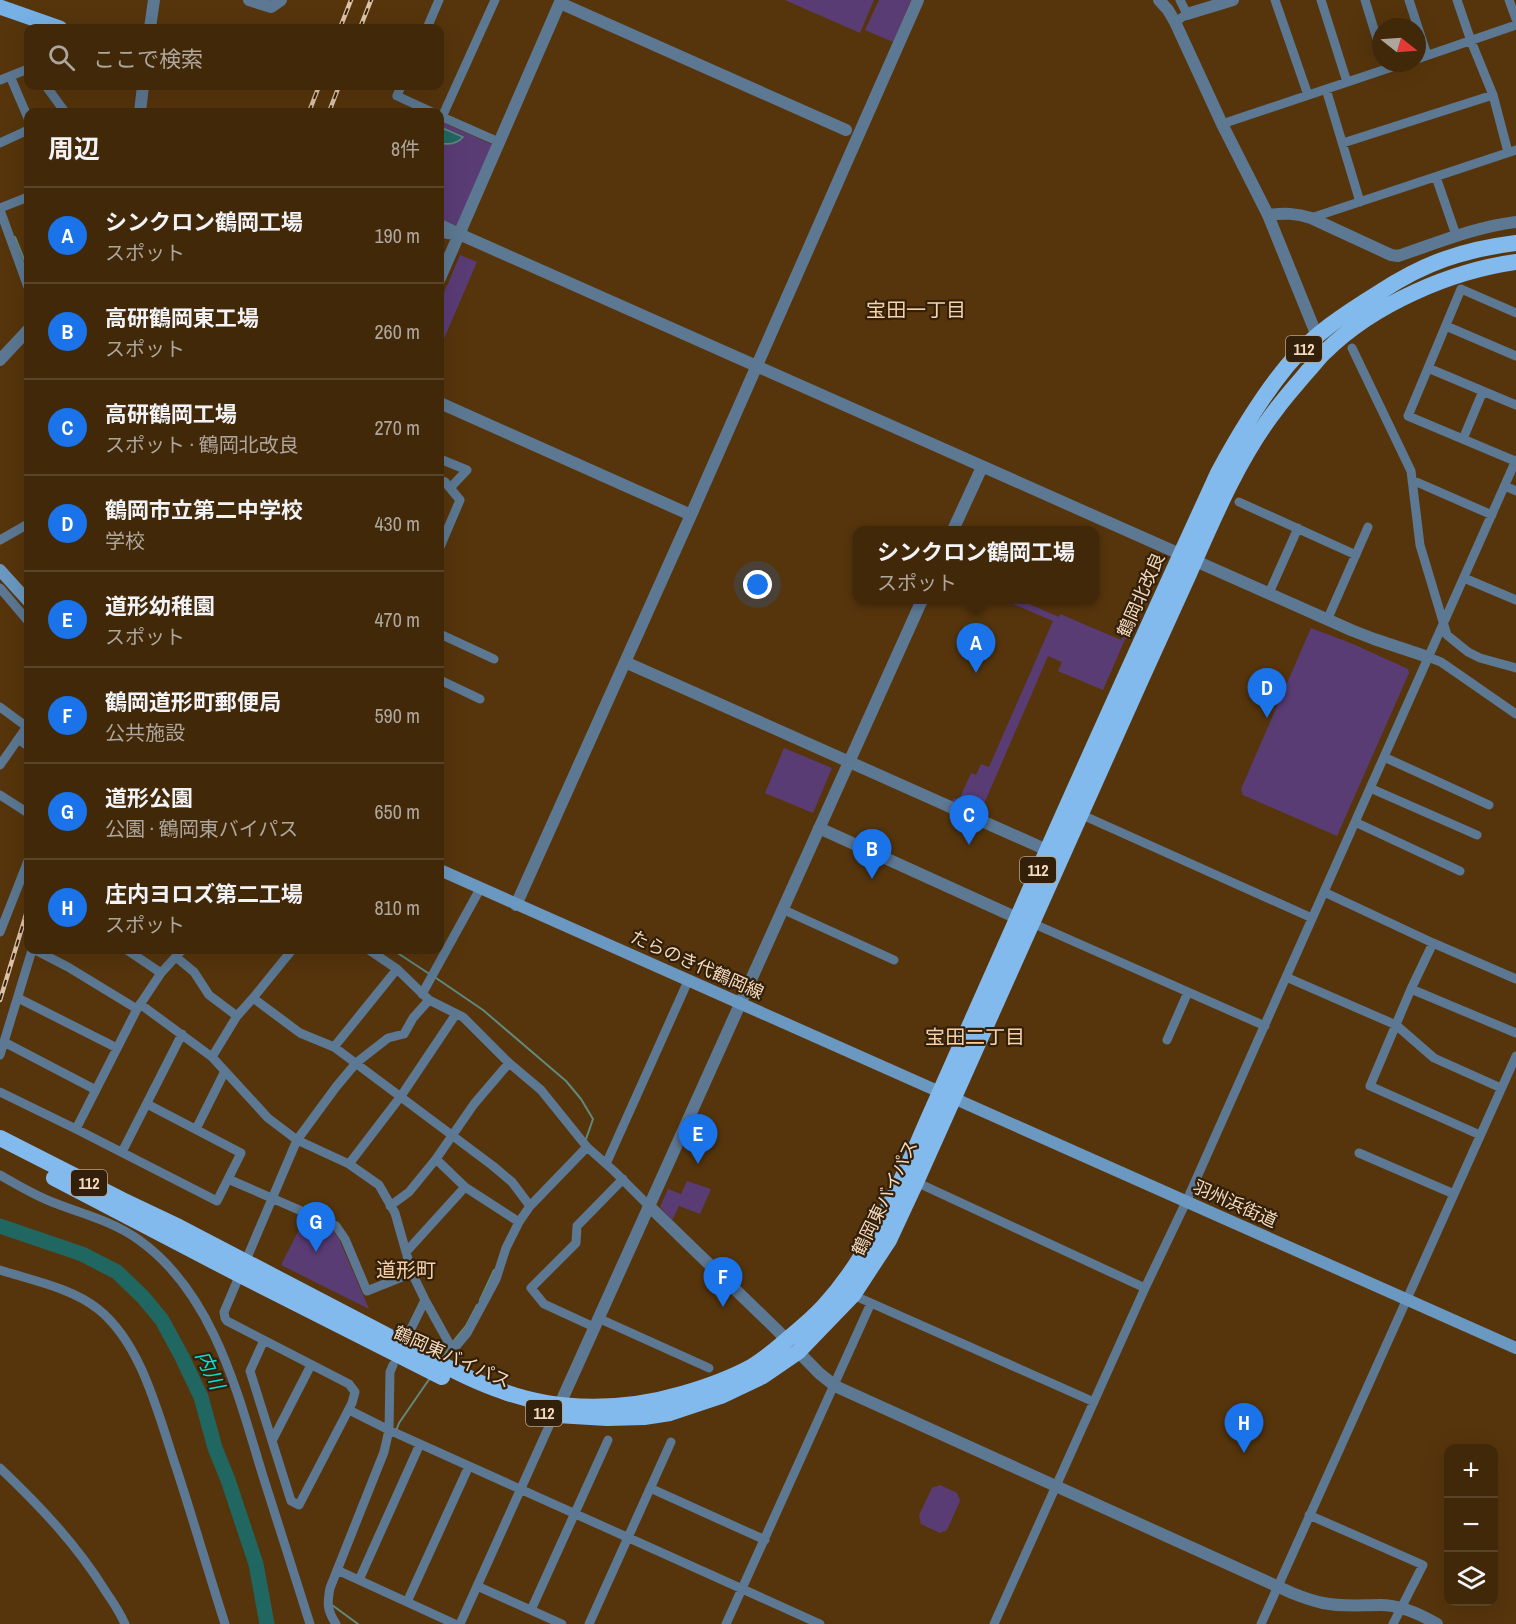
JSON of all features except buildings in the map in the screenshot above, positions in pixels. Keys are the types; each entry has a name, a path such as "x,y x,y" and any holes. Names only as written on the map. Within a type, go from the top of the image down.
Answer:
{"highway":[{"name":"鶴岡北改良","path":"947,1096 1025,921 1080,814 1188,557 1218,473 1260,402 1288,364 1342,315 1406,276 1444,259 1487,247 1516,243"},
{"name":"鶴岡北改良","path":"1025,921 1047,850 1188,557 1276,409 1327,350 1380,310 1417,291 1450,278 1491,266 1516,262"},
{"name":"鶴岡東バイパス","path":"0,1150 467,1377 557,1410 620,1406 672,1397 713,1385 792,1346 853,1295 889,1240 916,1182 947,1096"},
{"name":"鶴岡東バイパス","path":"792,1346 860,1258 947,1096"},
{"name":"鶴岡東バイパス","path":"0,1138 179,1227 243,1268"}],"main road":[{"path":"0,7 49,24"},
{"path":"0,570 24,597"},
{"name":"たらのき代鶴岡線","path":"444,872 947,1096"},
{"name":"羽州浜街道","path":"947,1096 1516,1348"}],"street":[{"path":"151,24 154,0"},
{"path":"249,0 271,7 280,0"},
{"path":"429,24 440,0"},
{"path":"444,110 495,0"},
{"path":"516,905 918,0"},
{"path":"1159,0 1175,22 1222,124 1268,214 1317,336"},
{"path":"1180,0 1187,14"},
{"path":"1175,22 1187,14 1233,0"},
{"path":"1275,0 1308,95"},
{"path":"1321,0 1347,82"},
{"path":"1365,0 1372,23"},
{"path":"1409,0 1413,18"},
{"path":"1311,218 1512,151 1457,0"},
{"path":"1509,0 1516,19"},
{"path":"444,269 558,1 846,130"},
{"path":"1426,56 1516,25"},
{"path":"0,80 24,71"},
{"path":"1222,124 1372,71"},
{"path":"10,76 24,108"},
{"path":"1326,89 1360,202"},
{"path":"49,90 62,108"},
{"path":"140,108 143,90"},
{"path":"399,90 397,96 423,108"},
{"path":"1343,144 1493,95"},
{"path":"444,117 499,142"},
{"path":"0,143 24,132"},
{"path":"1436,177 1456,235"},
{"path":"24,199 0,209 24,275"},
{"path":"1268,214 1285,213 1311,218 1391,255 1398,256 1456,235 1516,222"},
{"path":"444,227 1374,639 1441,662 1516,714"},
{"path":"444,232 459,234"},
{"path":"994,1624 1186,1202 1516,461 1408,416 1461,289 1516,313"},
{"path":"1446,326 1516,356"},
{"path":"0,360 24,334"},
{"path":"1352,348 1411,471 1420,545 1447,635 1467,652 1516,668"},
{"path":"1428,368 1516,405"},
{"path":"1463,439 1484,391"},
{"path":"444,405 691,515"},
{"path":"444,461 466,470 450,488"},
{"path":"955,526 982,467"},
{"path":"1412,480 1492,515"},
{"path":"444,482 460,500 444,534"},
{"path":"1505,486 1516,491"},
{"path":"1239,502 1356,555"},
{"path":"0,540 24,526"},
{"path":"1328,618 1368,527"},
{"path":"1269,593 1298,528"},
{"path":"1464,578 1516,600"},
{"path":"0,588 24,616"},
{"path":"460,1624 920,604"},
{"path":"444,636 494,658"},
{"path":"625,662 1047,850"},
{"path":"444,682 480,699"},
{"path":"0,707 24,723"},
{"path":"0,765 24,731"},
{"path":"18,739 24,744"},
{"path":"1384,757 1489,805"},
{"path":"1370,788 1477,835"},
{"path":"0,795 24,810"},
{"path":"1080,814 1312,918"},
{"path":"1355,822 1460,871"},
{"path":"819,828 1264,1026"},
{"path":"1,929 24,871"},
{"path":"264,1340 250,1371 291,1501 299,1505 355,1396 354,1389 349,1384 311,1365 264,1340 227,1321 224,1312 297,1140 356,1063 388,1038 404,1034 426,997 480,889"},
{"path":"1324,892 1516,979"},
{"path":"782,909 894,960"},
{"path":"1433,943 1370,1086 1480,1136"},
{"path":"0,1055 33,954"},
{"path":"42,954 138,1006 182,1034 212,1057 268,1118 297,1140 349,1164 379,1185 395,1213 412,1273 450,1345 457,1345 467,1332 496,1279 506,1248 530,1206 587,1147"},
{"path":"133,954 161,973"},
{"path":"76,1129 138,1006 161,973 178,954"},
{"path":"180,954 209,995 237,1016"},
{"path":"212,1057 237,1016 289,954"},
{"path":"375,954 397,969 426,997 464,1017 509,1063 541,1090 587,1147 835,1386 1292,1593 1322,1603 1382,1605 1400,1608 1422,1615 1437,1624"},
{"path":"334,1047 397,969"},
{"path":"1286,977 1396,1025 1434,1058 1501,1088"},
{"path":"606,1164 688,981"},
{"path":"1411,989 1516,1033"},
{"path":"1167,1040 1188,992"},
{"path":"18,998 117,1048"},
{"path":"253,998 300,1033 334,1047 400,1096 512,1182 530,1206"},
{"path":"349,1164 400,1096 456,1014"},
{"path":"122,1152 182,1034"},
{"path":"4,1042 96,1090"},
{"path":"1261,1624 1516,1056"},
{"path":"390,1206 409,1192 453,1136 474,1104 509,1063"},
{"path":"196,1129 225,1071"},
{"path":"0,1092 217,1201 242,1153 147,1104"},
{"path":"1359,1153 1454,1194"},
{"path":"436,1159 465,1187 519,1222"},
{"path":"0,1175 39,1197 106,1222 138,1239 169,1266 198,1306 222,1354 310,1624"},
{"path":"228,1179 336,1226 345,1239 367,1291 412,1273"},
{"path":"622,1179 577,1226 576,1243 531,1288 544,1304 596,1322 710,1368"},
{"path":"916,1182 1145,1288"},
{"path":"406,1252 465,1187"},
{"path":"0,1270 65,1290 95,1306 122,1334 138,1362 154,1400 225,1624"},
{"path":"853,1295 1094,1402"},
{"path":"407,1337 425,1300"},
{"path":"726,1624 871,1303"},
{"path":"272,1442 311,1365"},
{"path":"336,1624 330,1616 327,1604 330,1588 384,1452 389,1430 390,1372 393,1365"},
{"path":"348,1410 820,1624"},
{"path":"531,1610 608,1440"},
{"path":"589,1624 671,1442"},
{"path":"358,1580 420,1444"},
{"path":"407,1602 469,1466"},
{"path":"0,1468 35,1502 85,1559 125,1624"},
{"path":"650,1488 765,1540"},
{"path":"1309,1515 1423,1565 1393,1624"},
{"path":"337,1570 455,1624"},
{"path":"477,1586 562,1624"}],"shaded area":[{"path":"785,0 874,0 860,33"},
{"path":"879,0 911,0 893,42 865,30"},
{"path":"444,123 493,145 457,226 444,221"},
{"path":"460,255 477,262 444,339 444,293"},
{"path":"1143,590 1146,591 1103,690 1058,671 1062,662 1048,656 980,813 952,801 954,798 959,800 971,773 976,775 981,764 989,767 1053,621 1013,604 1029,604 1059,617 1060,614 1121,640"},
{"path":"1311,628 1408,669 1409,673 1337,836 1243,795 1241,789"},
{"path":"784,748 832,768 813,813 765,793"},
{"path":"687,1181 711,1189 700,1214 679,1206 672,1220 660,1207 668,1189 681,1194"},
{"path":"306,1216 331,1228 339,1239 369,1309 281,1265"},
{"path":"940,1485 957,1493 960,1501 947,1530 940,1533 921,1524 919,1515 932,1488"}],"water":[{"path":"444,129 463,137 458,141 444,144"}],"waterway":[{"path":"15,237 24,259"},
{"path":"399,954 431,975"},
{"path":"436,978 483,1010 566,1081 581,1099 593,1119 586,1139"},
{"name":"内川","path":"0,1226 82,1254 117,1272 143,1297 162,1320 201,1397 215,1448 256,1564 267,1624"},
{"path":"480,1300 494,1270"},
{"path":"452,1343 466,1326 477,1305"},
{"path":"443,1358 449,1347"},
{"path":"396,1431 430,1378"},
{"path":"332,1605 358,1624"}],"railway":[{"path":"342,24 351,0"},
{"path":"362,24 371,0"},
{"path":"311,108 317,90"},
{"path":"331,108 337,90"},
{"path":"0,1000 24,921"}],"place":[{"name":"シンクロン鶴岡工場","path":"976,673"},
{"name":"鶴岡市立第二中学校","path":"1267,718"},
{"name":"高研鶴岡工場","path":"969,845"},
{"name":"高研鶴岡東工場","path":"872,879"},
{"name":"道形幼稚園","path":"698,1164"},
{"name":"道形公園","path":"316,1252"},
{"name":"鶴岡道形町郵便局","path":"723,1307"},
{"name":"庄内ヨロズ第二工場","path":"1244,1453"}],"district":[{"name":"宝田一丁目","path":"916,310"},
{"name":"宝田二丁目","path":"975,1037"},
{"name":"道形町","path":"406,1270"}]}
